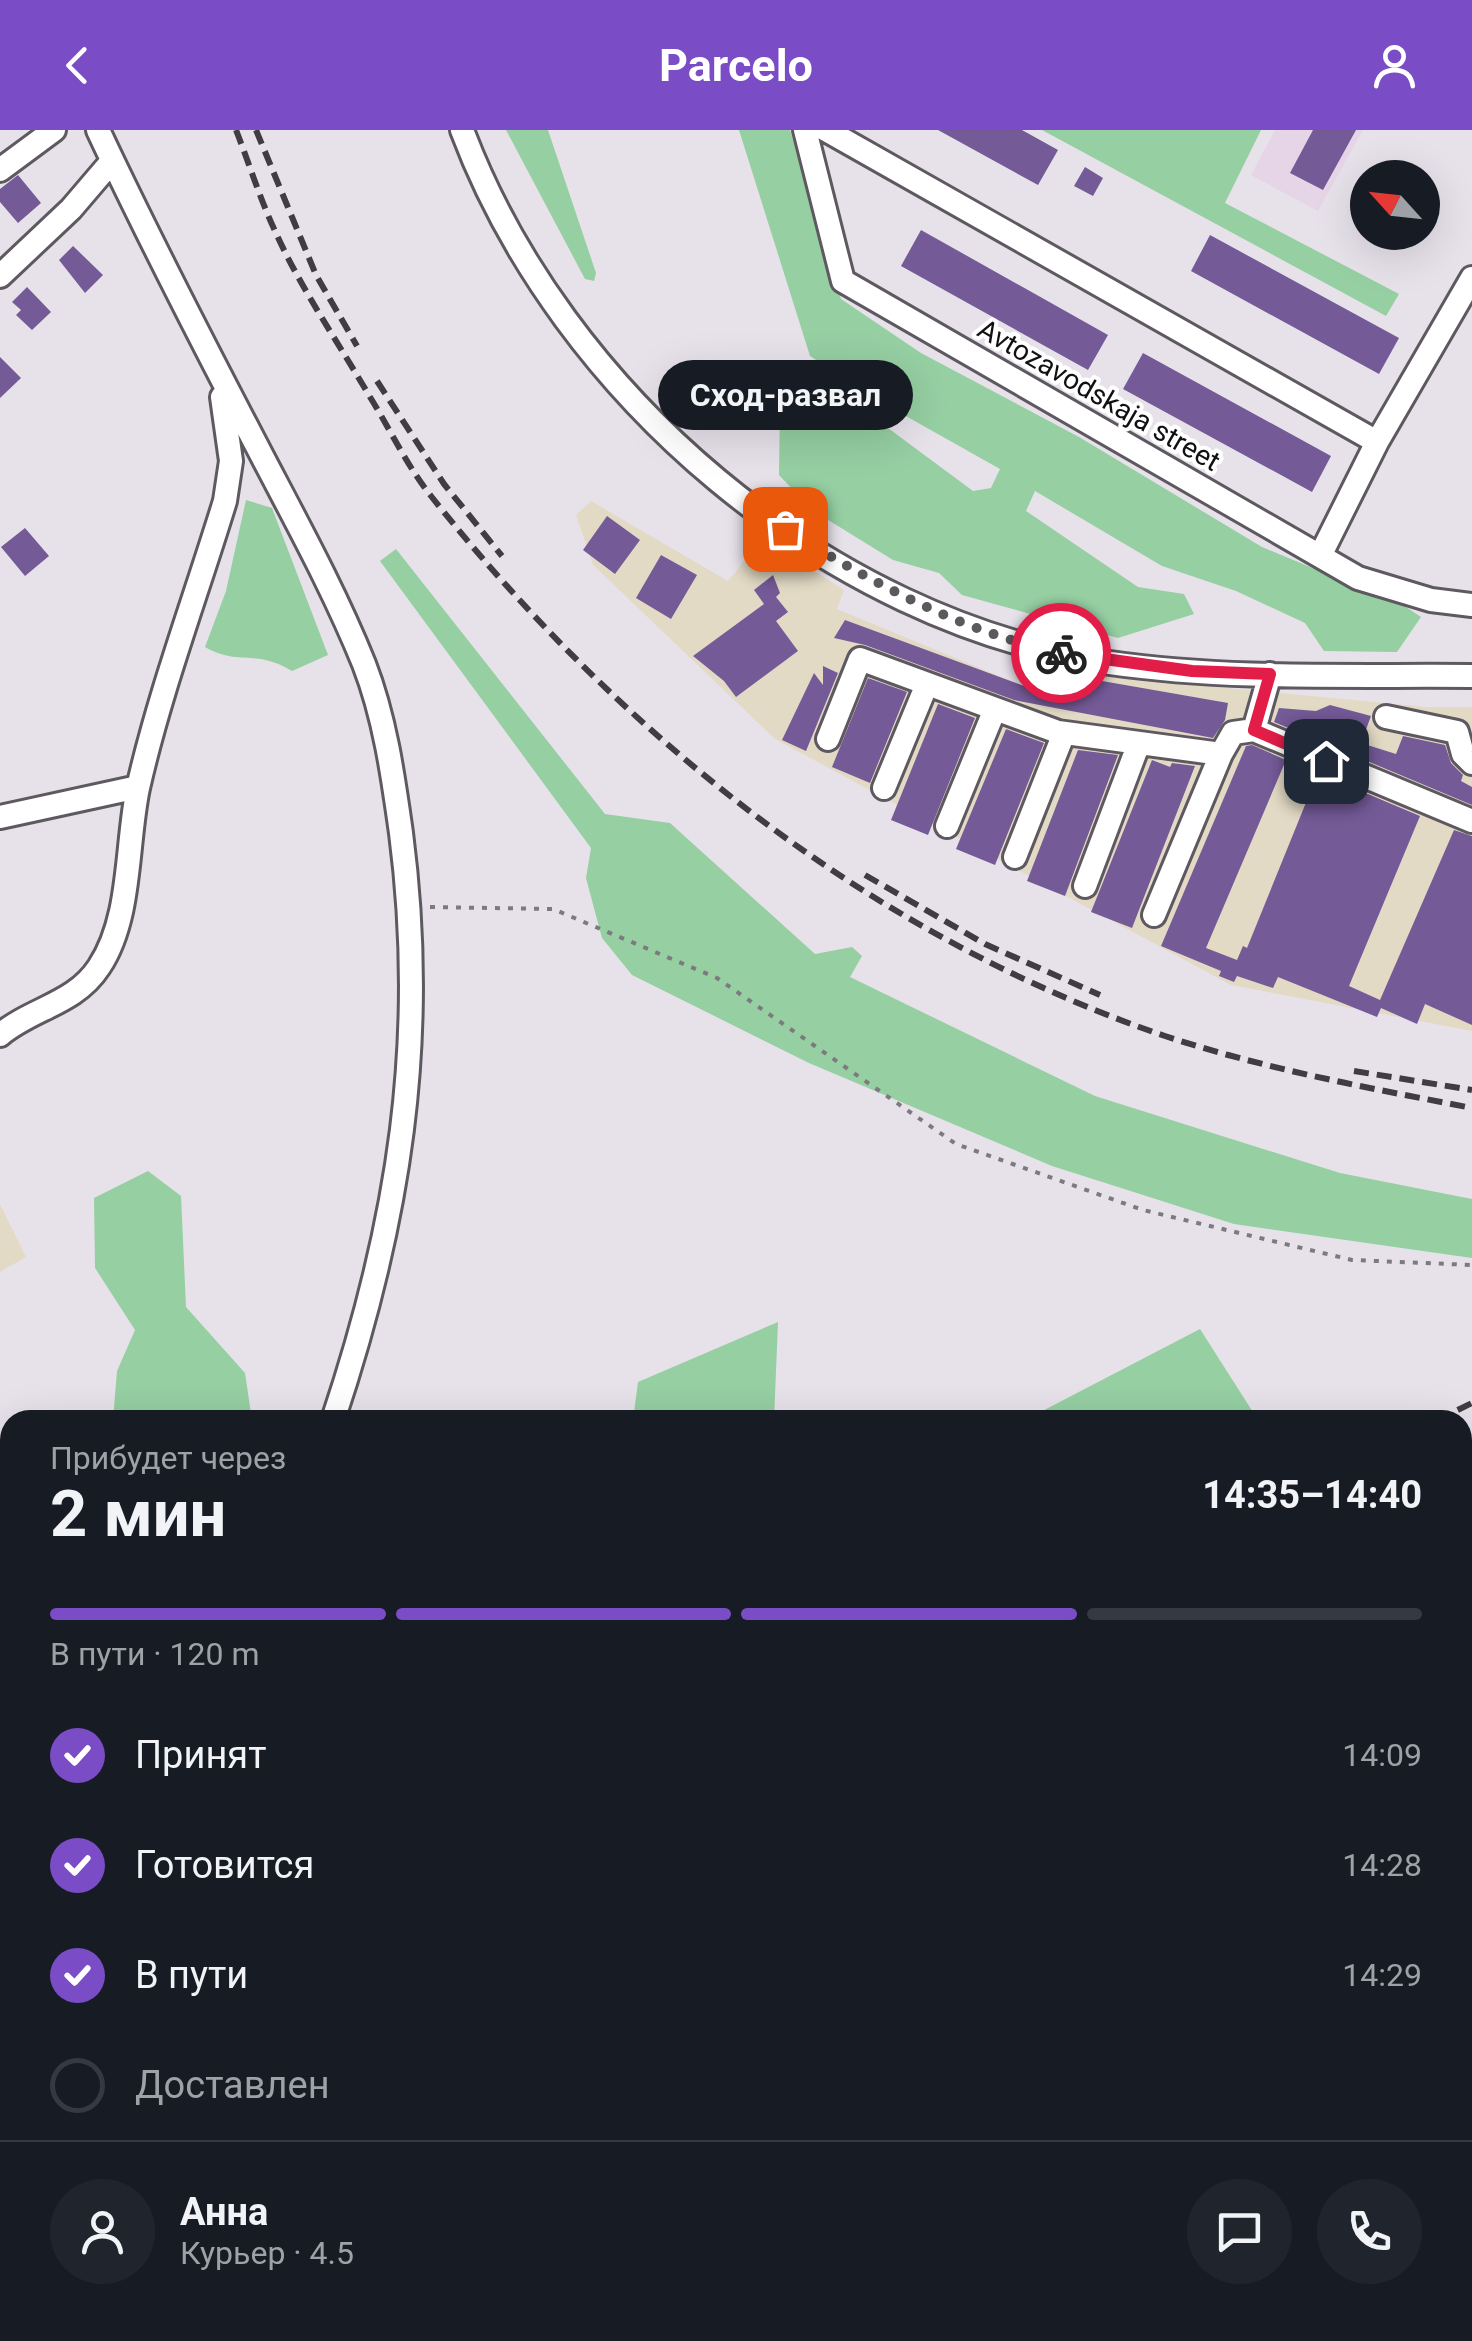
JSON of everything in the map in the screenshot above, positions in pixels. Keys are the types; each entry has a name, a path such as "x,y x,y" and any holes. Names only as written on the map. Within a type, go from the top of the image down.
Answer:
{"street":[{"path":"0,170 54,130"},
{"path":"98,130 304,537 364,666 390,753 410,906 412,1029 403,1131 360,1339 336,1410"},
{"path":"462,130 508,230 595,361 651,422 707,474 785,529 916,602 1043,649 1108,662 1270,674 1472,676"},
{"name":"Avtozavodskaja street","path":"806,130 843,280 1358,578 1431,600 1472,604"},
{"path":"826,130 1377,442"},
{"path":"0,276 70,209 112,161"},
{"path":"1320,556 1377,442 1472,278"},
{"path":"0,1025 61,1003 86,985 102,963 116,928 138,788 224,501 231,461 227,417 210,355"},
{"path":"828,739 860,659 1064,732 1220,754"},
{"path":"1254,730 1270,674"},
{"path":"884,788 927,684"},
{"path":"946,826 995,708"},
{"path":"1386,717 1457,732 1463,754 1472,763"},
{"path":"1154,915 1220,754 1233,733 1254,730 1472,821"},
{"path":"1015,858 1064,732"},
{"path":"1084,886 1139,743"},
{"path":"0,817 138,788"},
{"path":"0,1034 22,1016"}],"path":[{"path":"410,906 553,909 718,978 956,1144 1143,1210 1352,1260 1472,1265"}],"shaded area":[{"path":"1275,130 1363,130 1318,211 1251,175"},
{"path":"591,501 728,581 763,538 844,590 837,609 1028,688 1038,670 1427,707 1472,707 1472,1031 1231,985 775,739 593,565 576,515"},
{"path":"0,1204 26,1257 0,1272"}],"green space":[{"path":"506,130 548,130 596,273 594,281 585,279"},
{"path":"739,130 790,130 841,299 921,353 1079,437 1262,547 1406,607 1421,617 1397,652 1324,651 1305,623 1236,591 1162,566 1035,491 1026,511 1138,587 1184,594 1194,614 1118,638 962,595 939,573 893,560 812,510 779,475 780,403 800,385 861,408 973,491 991,488 1000,469 872,397 810,356"},
{"path":"1042,130 1261,130 1225,203 1399,294 1386,316"},
{"path":"246,500 272,508 328,655 292,671 267,660 228,656 205,647 226,591"},
{"path":"396,549 605,814 670,823 815,954 852,947 862,956 850,977 1095,1096 1340,1173 1472,1199 1472,1258 1234,1224 1052,1166 809,1063 632,975 602,938 586,878 591,848 380,561"},
{"path":"148,1171 181,1196 186,1307 245,1373 251,1410 114,1410 117,1371 135,1330 95,1268 94,1198"},
{"path":"778,1322 774,1410 634,1410 638,1382"},
{"path":"1200,1329 1252,1410 1044,1410"}],"building":[{"path":"938,130 1022,130 1058,150 1038,185"},
{"path":"1313,130 1356,130 1323,190 1290,173"},
{"path":"1085,167 1103,178 1093,196 1074,186"},
{"path":"18,175 41,203 18,223 0,202 0,189"},
{"path":"921,230 1108,335 1088,370 901,266"},
{"path":"1210,235 1399,338 1379,374 1191,271"},
{"path":"73,246 103,275 85,293 59,260"},
{"path":"27,287 51,312 32,330 16,315 21,310 12,302"},
{"path":"1143,353 1331,456 1312,492 1123,389"},
{"path":"0,357 21,378 0,398"},
{"path":"607,516 640,540 615,574 583,550"},
{"path":"25,528 49,556 25,576 1,547"},
{"path":"661,555 697,575 671,619 636,598"},
{"path":"773,575 780,593 776,597 788,612 776,621 798,651 736,697 724,681 693,656 764,604 754,590"},
{"path":"845,620 1057,698 1061,687 1082,695 1085,678 1228,703 1225,720 1213,738 1014,700 865,645 834,638"},
{"path":"823,666 838,673 806,751 782,740 814,673 823,685"},
{"path":"868,678 907,692 870,783 832,767"},
{"path":"938,704 975,718 928,835 891,820"},
{"path":"1330,705 1371,716 1361,743 1396,754 1403,736 1445,745 1451,763 1463,775 1461,781 1472,787 1472,805 1274,722 1279,708 1316,711"},
{"path":"1006,729 1044,743 995,865 956,849"},
{"path":"1246,746 1286,760 1206,948 1237,960 1243,946 1247,948 1318,773 1420,816 1349,986 1380,1000 1454,830 1472,836 1472,1025 1425,1004 1417,1024 1381,1008 1377,1017 1278,977 1273,988 1237,976 1234,982 1219,976 1221,971 1161,946"},
{"path":"1078,750 1118,755 1065,896 1027,881"},
{"path":"1152,760 1170,767 1172,763 1195,766 1132,928 1091,912"}],"railway":[{"path":"236,130 296,274 431,496 505,584 585,668 670,746 760,819 855,885 954,944 1057,994 1165,1036 1241,1058 1472,1108"},
{"path":"256,130 316,275 357,346"},
{"path":"377,381 444,484 502,556"},
{"path":"865,875 985,944 1100,995"},
{"path":"1354,1071 1472,1090"},
{"path":"1458,1410 1472,1403"}],"way so far":[{"path":"785,529 850,569 916,602 978,629 1061,653"}],"place":[{"name":"Сход-развал","path":"785,529"}],"route":[{"path":"1061,653 1192,671 1270,674 1254,730 1326,761"}]}
